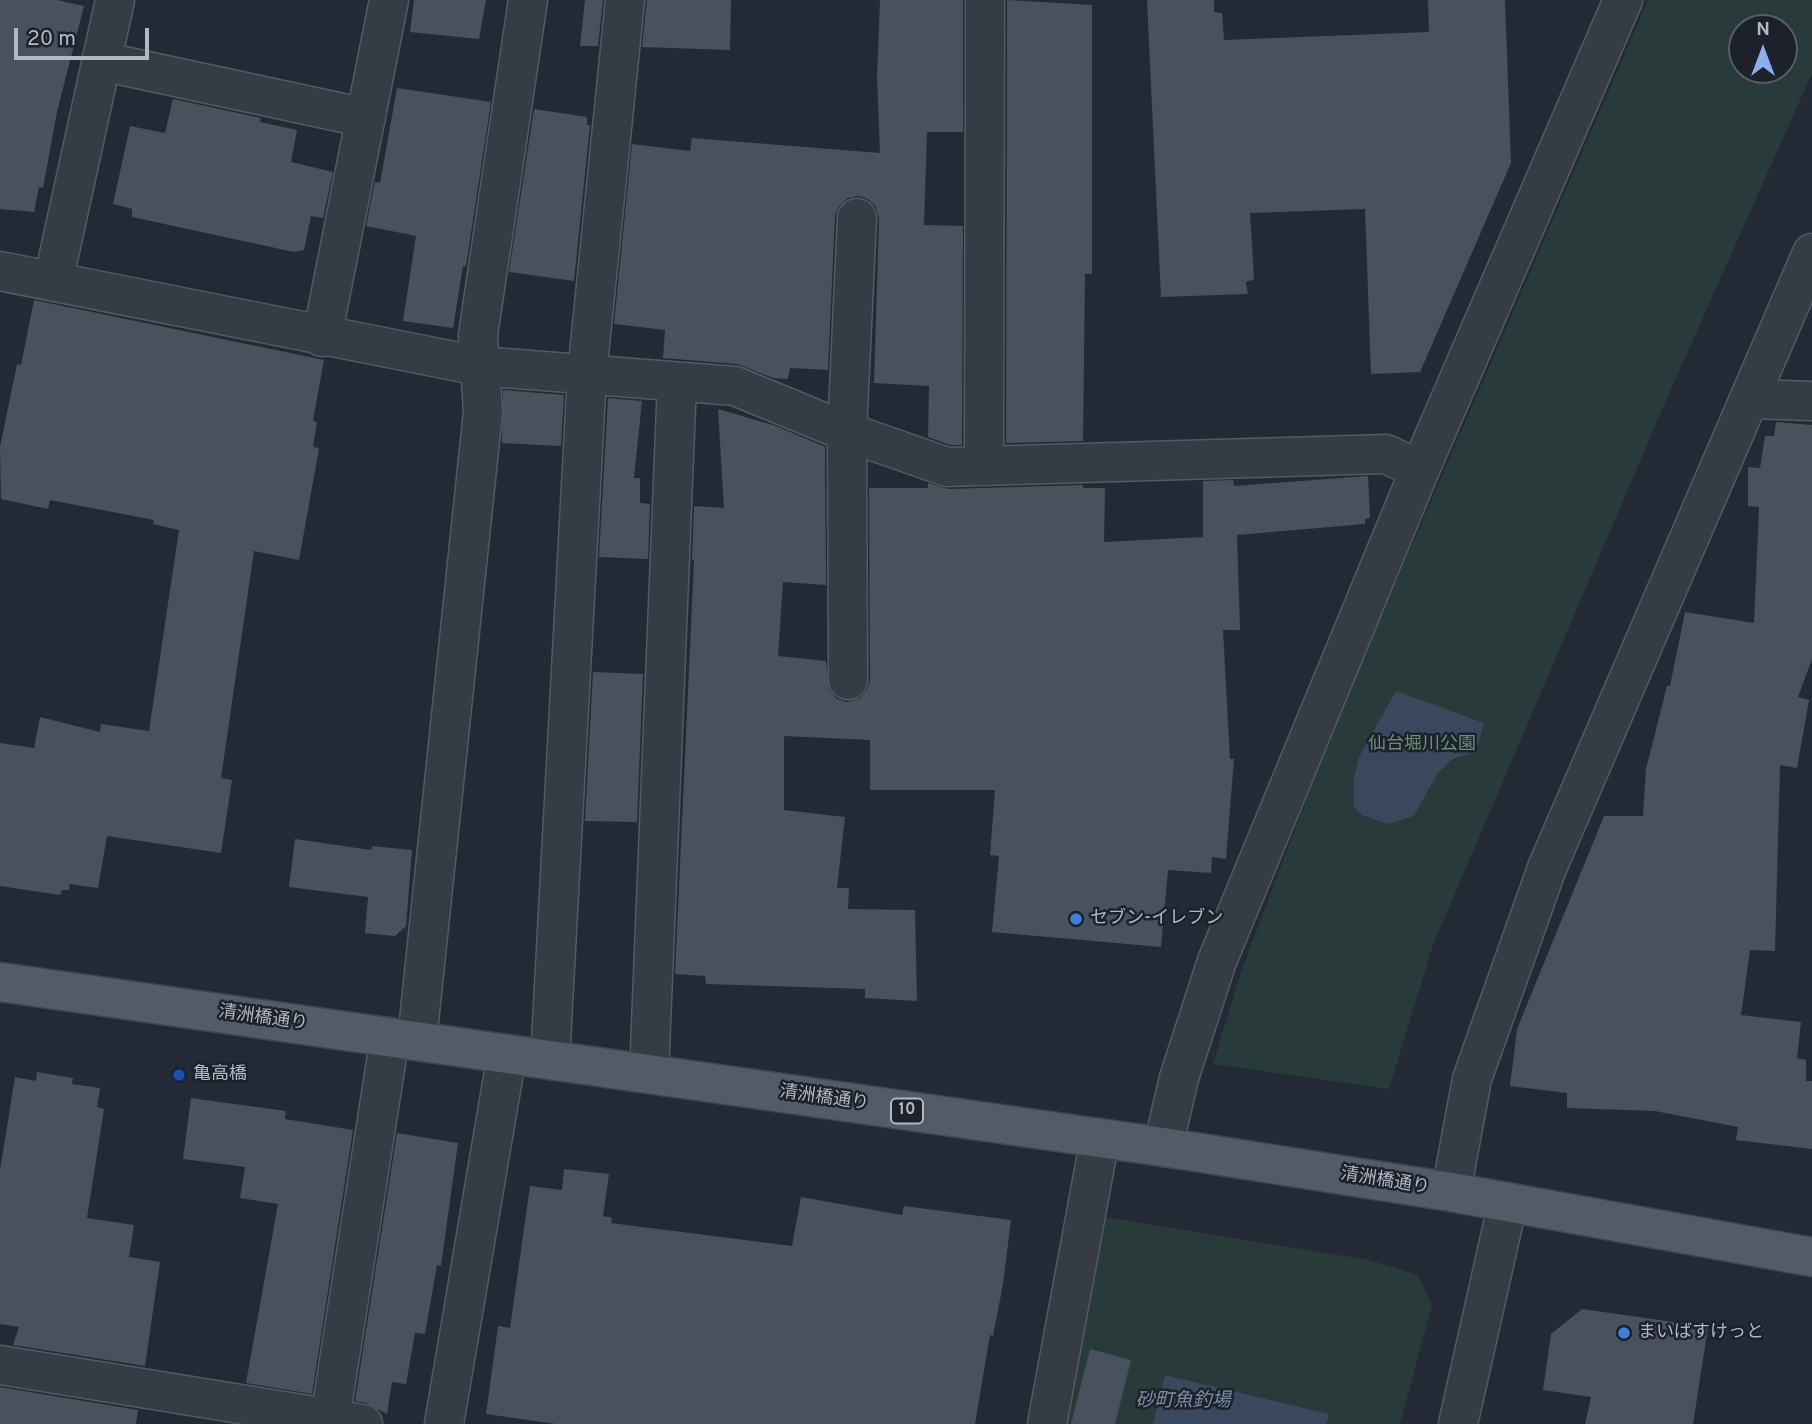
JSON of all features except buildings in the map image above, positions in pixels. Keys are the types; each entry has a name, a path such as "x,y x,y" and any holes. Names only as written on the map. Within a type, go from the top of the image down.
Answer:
{"main road":[{"name":"清洲橋通り","path":"0,982 1163,1147 1451,1192 1812,1257"}],"street":[{"path":"52,282 115,0"},
{"path":"322,337 389,0"},
{"path":"0,1365 347,1421 403,1038 483,412 478,335 528,0"},
{"path":"550,1060 587,373 625,0"},
{"path":"984,464 985,0"},
{"path":"1163,1147 1180,1078 1217,961 1420,470 1623,0"},
{"path":"101,61 366,118"},
{"path":"848,680 848,432 857,218"},
{"path":"1451,1192 1472,1079 1547,868 1812,253"},
{"path":"0,271 479,366 735,386 848,432 947,467 1386,454 1420,470"},
{"path":"649,1074 677,382"},
{"path":"1751,399 1812,401"},
{"path":"444,1424 507,1054"},
{"path":"1047,1424 1100,1138"},
{"path":"1458,1424 1490,1296 1508,1202"}],"green space":[{"name":"仙台堀川公園","path":"1648,0 1812,0 1812,73 1664,405 1433,945 1389,1089 1213,1064 1241,972 1335,723"},
{"path":"1098,1216 1369,1260 1418,1275 1432,1305 1400,1424 1053,1424"}],"water":[{"path":"1396,691 1484,723 1476,751 1451,760 1437,774 1414,816 1388,824 1364,816 1354,807 1354,778 1359,757"},
{"name":"砂町魚釣場","path":"1165,1375 1329,1414 1326,1424 1153,1424"}],"place":[{"name":"セブン-イレブン","path":"1076,919"},
{"name":"亀高橋","path":"179,1075"},
{"name":"まいばすけっと","path":"1624,1333"}]}
